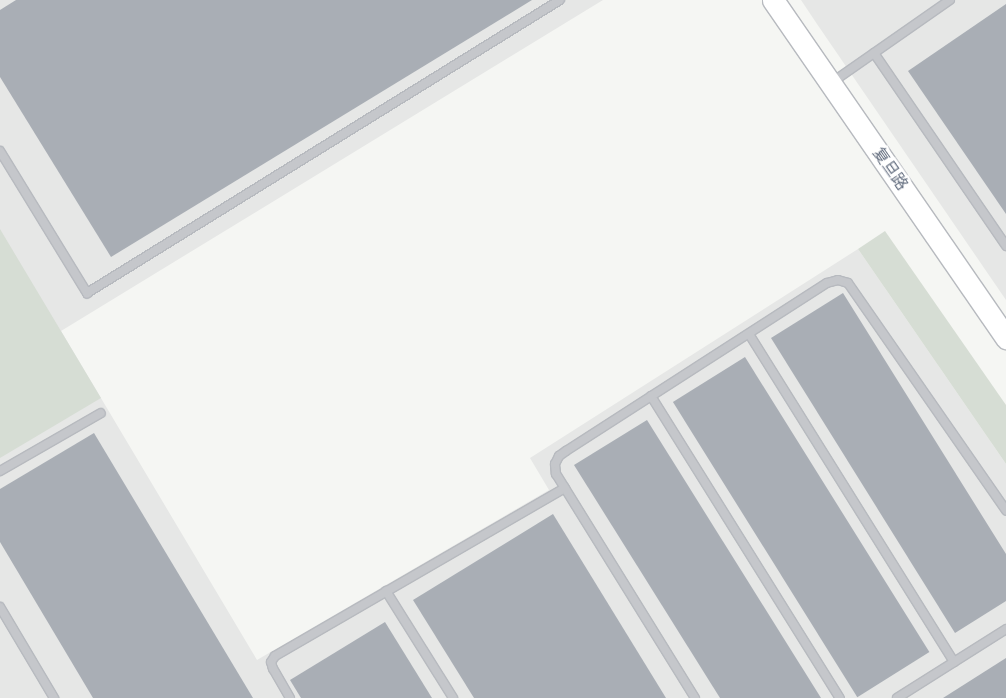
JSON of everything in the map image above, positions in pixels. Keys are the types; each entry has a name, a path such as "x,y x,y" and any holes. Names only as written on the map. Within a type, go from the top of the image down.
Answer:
{"street":[{"name":"复旦路","path":"773,0 1006,338"}],"lane":[{"path":"0,151 87,293 560,0"},
{"path":"831,84 950,0"},
{"path":"874,53 1006,246"},
{"path":"696,698 556,474 555,464 559,456 828,283 838,280 848,283 1006,510"},
{"path":"749,334 954,662"},
{"path":"652,396 840,698"},
{"path":"0,471 101,413"},
{"path":"290,698 273,669 271,662 275,656 566,488"},
{"path":"386,591 453,698"},
{"path":"0,607 54,698"},
{"path":"896,698 1006,629"}],"shaded area":[{"path":"0,0 603,0 61,331 257,660 549,490 530,458 858,249 1006,464 1006,698 0,698"},
{"path":"801,0 1006,0 1006,300 817,24"},
{"path":"0,229 101,398 0,458"},
{"path":"885,231 1006,405 1006,464 858,249"}],"building":[{"path":"16,0 532,0 111,257 0,77 0,10"},
{"path":"1006,4 1006,214 908,71"},
{"path":"843,293 1006,554 1006,601 955,633 771,338"},
{"path":"745,357 929,652 857,697 673,402"},
{"path":"647,420 821,698 720,698 574,465"},
{"path":"94,433 253,698 93,698 0,542 0,489"},
{"path":"553,514 666,698 474,698 413,600"},
{"path":"385,622 432,698 301,698 290,680"},
{"path":"1006,658 1006,698 943,698"}]}
